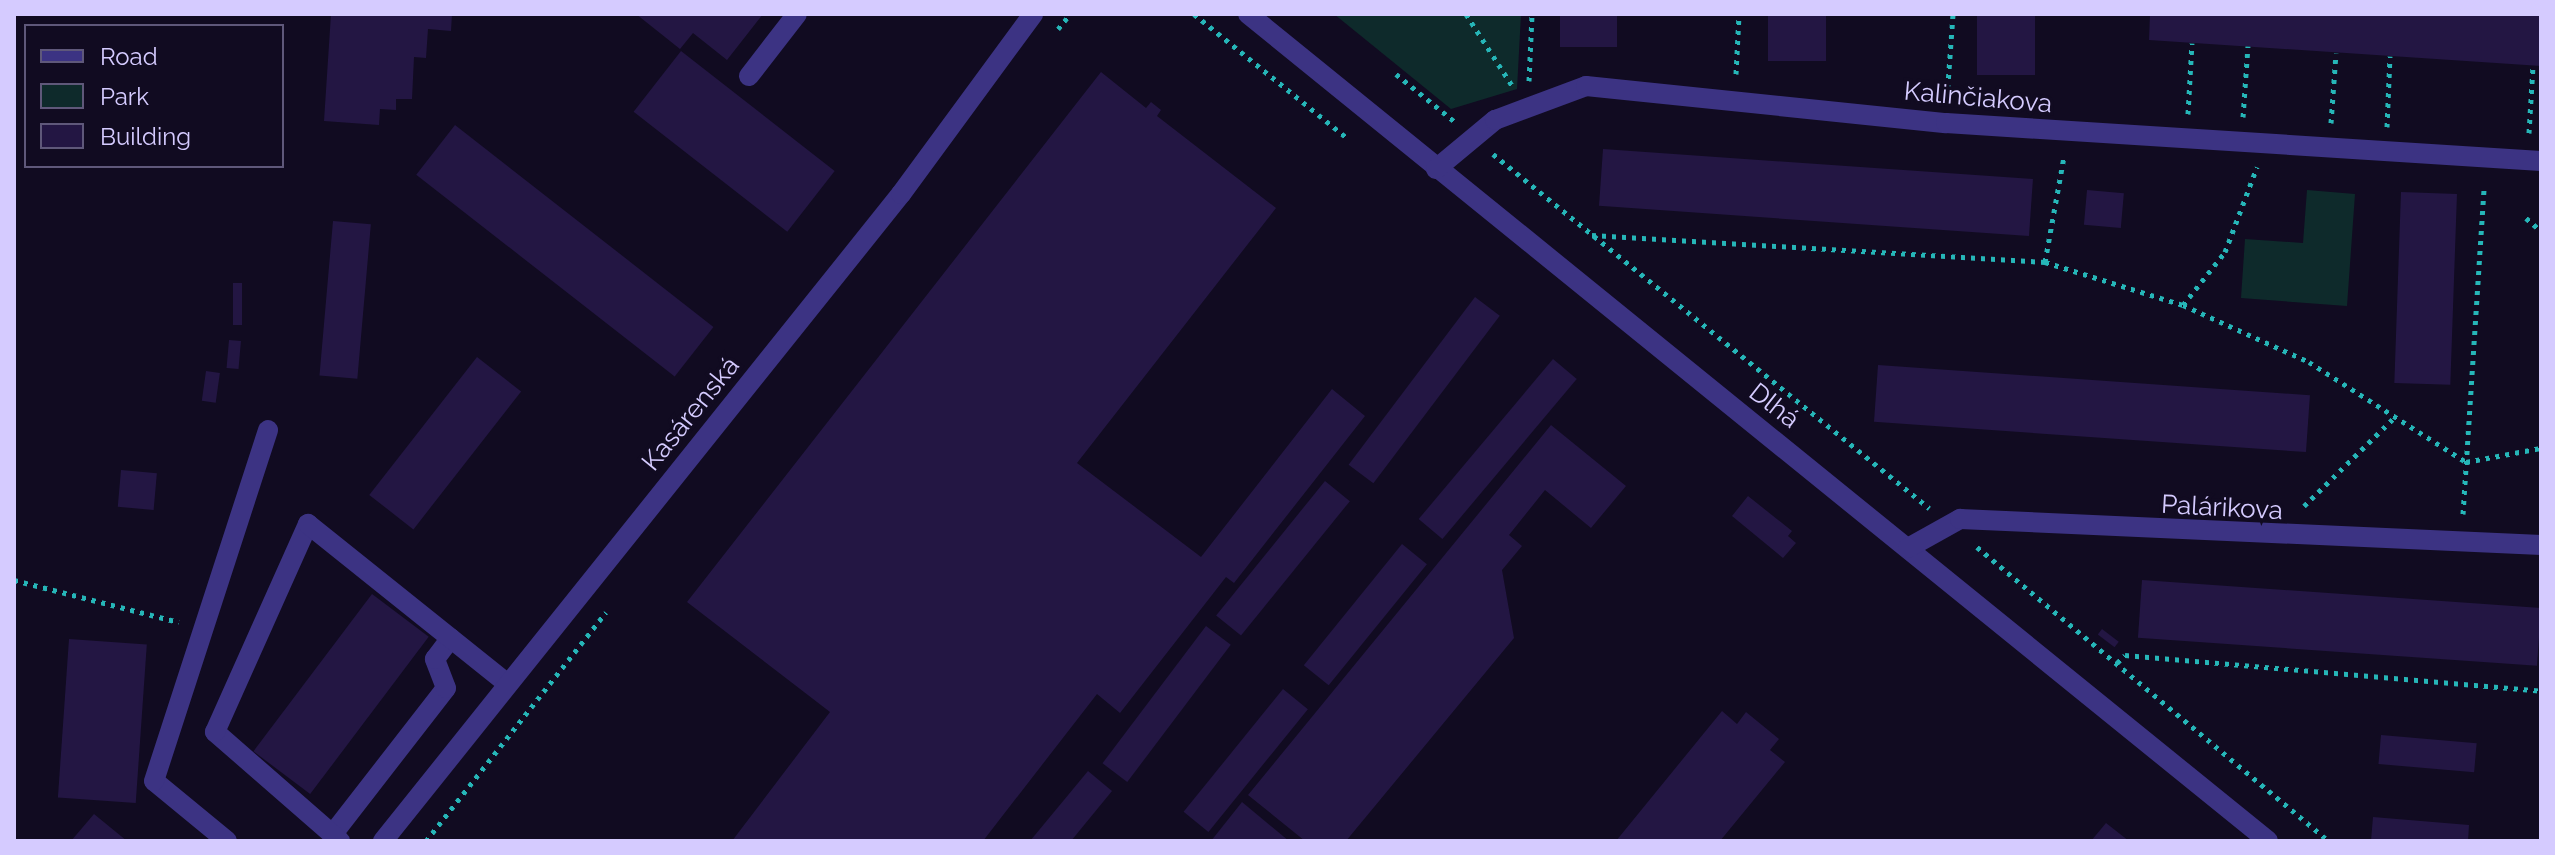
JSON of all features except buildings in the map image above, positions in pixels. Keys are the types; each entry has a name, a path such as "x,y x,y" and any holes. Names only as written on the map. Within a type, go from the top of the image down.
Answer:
{"street":[{"path":"749,76 797,14"},
{"name":"Kasárenská","path":"383,841 901,194 1033,14"},
{"name":"Dlhá","path":"1248,14 2268,841"},
{"name":"Kalinčiakova","path":"1436,169 1472,136 1527,108 1586,86 1946,123 2486,157 2534,153"},
{"path":"227,841 154,781 268,430"},
{"path":"1908,548 1946,521"},
{"name":"Palárikova","path":"1946,521 2272,538 2541,545"},
{"path":"451,638 435,659 446,688 336,838 298,808 215,732 308,524 451,638 508,684"}],"path":[{"path":"1194,14 1346,137"},
{"path":"1466,14 1527,108"},
{"path":"1527,108 1532,14"},
{"path":"1735,99 1739,14"},
{"path":"1946,123 1953,14"},
{"path":"2187,120 2192,43"},
{"path":"2243,125 2248,46"},
{"path":"2331,131 2336,53"},
{"path":"2386,135 2390,56"},
{"path":"2533,66 2531,101 2534,153"},
{"path":"1396,74 1946,521 2329,841"},
{"path":"2531,101 2541,98"},
{"path":"2045,262 2069,131"},
{"path":"2183,305 2225,252 2254,184 2261,143"},
{"path":"2461,543 2486,157"},
{"path":"2526,218 2541,231"},
{"path":"1591,235 2045,262 2183,305 2309,362 2466,462 2541,448"},
{"path":"2272,538 2395,417"},
{"path":"14,580 203,628"},
{"path":"2117,663 2125,655 2541,691"}],"green space":[{"path":"1334,14 1521,14 1517,89 1451,109"},
{"path":"2307,190 2355,194 2347,306 2241,298 2245,239 2303,243"}]}
